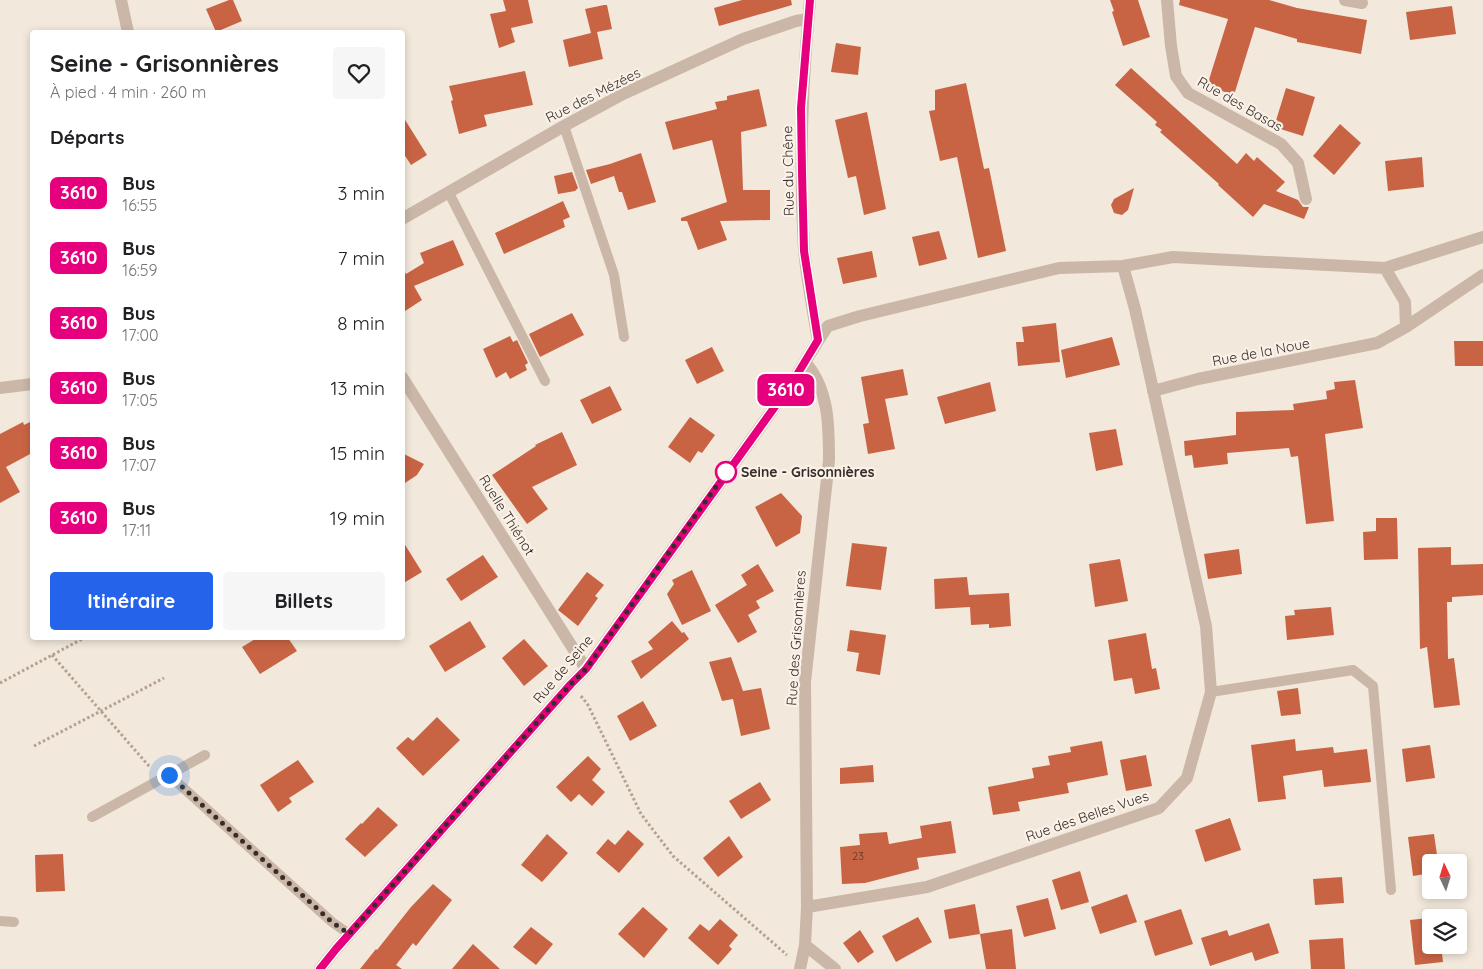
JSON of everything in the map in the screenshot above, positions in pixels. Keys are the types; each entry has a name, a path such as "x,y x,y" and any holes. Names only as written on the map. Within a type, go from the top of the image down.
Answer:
{"street":[{"path":"121,0 128,30"},
{"name":"Rue du Chêne","path":"810,0 801,108 803,212 804,251 818,340"},
{"name":"Rue des Basas","path":"1167,0 1170,46 1176,76 1188,93 1281,144 1298,163 1306,199"},
{"path":"1345,0 1362,3"},
{"name":"Rue des Mézées","path":"405,217 623,94 743,39 796,21 808,19"},
{"path":"818,340 828,326 860,316 1059,268 1123,266 1173,257 1385,268 1483,236"},
{"path":"1123,266 1135,309 1153,392"},
{"path":"1385,268 1405,302 1406,326"},
{"name":"Rue de la Noue","path":"1153,392 1198,379 1376,343 1406,326 1483,275"},
{"name":"Rue de Seine","path":"320,969 349,934 586,669 805,362 818,340"},
{"name":"Rue des Grisonnières","path":"800,968 805,945 807,907 805,682 829,460 828,416 822,392 814,372 805,362"},
{"name":"Ruelle Thiénot","path":"405,382 586,669"},
{"path":"0,388 30,384"},
{"name":"Rue des Belles Vues","path":"807,907 926,886 1159,808 1187,778 1211,692 1206,626 1153,392"},
{"path":"805,945 835,969"}],"lane":[{"path":"564,126 614,275 624,337"},
{"path":"449,193 545,381"},
{"path":"1211,692 1353,670 1373,686 1391,890"},
{"path":"92,817 205,755"},
{"path":"169,775 332,922 349,934"},
{"path":"0,921 14,922"}],"path":[{"path":"0,683 80,640"},
{"path":"52,654 148,765 169,775"},
{"path":"34,746 164,678"},
{"path":"571,684 588,705 641,814 672,856 800,968"}],"building":[{"path":"233,0 242,21 221,30 215,30 206,9"},
{"path":"503,0 528,0 533,23 511,28 515,42 499,48 490,14 506,11"},
{"path":"742,0 791,0 792,5 719,26 714,8"},
{"path":"1110,0 1138,0 1150,37 1123,46"},
{"path":"1180,0 1269,0 1297,8 1367,20 1361,54 1297,42 1297,39 1255,27 1234,95 1207,86 1228,19 1179,5"},
{"path":"607,5 612,29 597,32 603,59 569,67 563,40 591,33 585,9"},
{"path":"1452,6 1456,34 1410,40 1406,12"},
{"path":"836,43 861,47 858,75 831,72"},
{"path":"1131,68 1237,164 1246,153 1254,161 1257,157 1285,182 1276,191 1298,200 1303,207 1309,207 1304,219 1264,204 1253,217 1160,132 1162,130 1155,125 1157,122 1115,85"},
{"path":"525,71 533,105 484,115 487,126 459,134 449,86"},
{"path":"966,83 984,169 989,168 1006,251 978,258 957,157 940,161 929,111 935,110 935,90"},
{"path":"1286,88 1315,97 1303,136 1274,127"},
{"path":"759,89 767,126 741,132 743,190 770,190 770,220 720,221 727,240 698,250 687,221 681,221 681,218 727,202 712,140 673,150 665,122 717,109 715,102 727,100 727,96"},
{"path":"867,112 886,209 864,215 856,176 848,178 835,120"},
{"path":"405,120 427,155 411,165 405,156"},
{"path":"1340,124 1361,143 1334,175 1313,156"},
{"path":"641,153 656,202 628,210 614,176 591,184 586,170"},
{"path":"1422,157 1424,187 1388,191 1385,161"},
{"path":"572,172 578,188 575,191 558,194 554,176"},
{"path":"1134,188 1128,210 1122,215 1114,213 1111,205 1114,199"},
{"path":"563,201 570,217 563,220 565,227 504,254 495,233"},
{"path":"939,231 947,259 919,266 912,237"},
{"path":"453,240 464,265 414,286 422,300 405,311 405,272 406,274 424,263 420,253"},
{"path":"872,251 877,277 843,284 837,258"},
{"path":"572,313 584,335 540,357 529,334"},
{"path":"1056,323 1060,362 1018,366 1016,342 1024,342 1022,327"},
{"path":"510,336 513,342 517,340 528,363 525,365 527,370 510,379 506,372 496,378 483,349"},
{"path":"1112,337 1120,365 1066,378 1061,350"},
{"path":"1454,341 1483,341 1483,366 1455,366"},
{"path":"712,347 724,371 697,384 685,360"},
{"path":"903,369 908,395 885,399 895,449 868,454 863,424 869,423 861,377"},
{"path":"1355,380 1363,428 1325,434 1334,521 1306,524 1298,456 1291,457 1289,448 1227,453 1228,464 1194,468 1192,455 1185,456 1184,441 1236,435 1236,412 1294,410 1293,404 1327,399 1326,391 1335,389 1334,382"},
{"path":"990,382 996,411 945,424 937,397"},
{"path":"610,386 622,410 592,424 580,400"},
{"path":"690,417 715,435 702,453 698,451 690,463 668,447"},
{"path":"23,422 24,425 30,422 30,454 6,467 20,492 0,503 0,434"},
{"path":"1116,429 1123,465 1096,471 1089,433"},
{"path":"562,432 577,465 532,487 548,509 527,524 492,475 535,445"},
{"path":"405,454 424,464 417,475 405,483"},
{"path":"781,493 802,516 800,533 776,547 755,507"},
{"path":"1376,518 1397,518 1398,559 1364,560 1363,532 1376,531"},
{"path":"852,543 887,547 881,590 846,586"},
{"path":"405,545 422,572 405,582"},
{"path":"1451,547 1451,565 1483,564 1483,595 1452,597 1452,602 1447,602 1448,659 1454,658 1460,705 1434,708 1427,647 1420,649 1418,548"},
{"path":"1239,549 1242,574 1208,579 1204,554"},
{"path":"483,555 498,577 461,601 446,579"},
{"path":"1120,559 1128,601 1095,607 1089,564"},
{"path":"758,564 774,591 756,601 760,608 748,615 757,632 738,643 715,605 747,585 741,575"},
{"path":"692,570 711,611 682,625 667,594 674,584 672,580"},
{"path":"587,572 604,585 595,596 598,598 578,626 558,610"},
{"path":"967,577 969,595 1009,593 1011,626 989,628 989,624 971,625 970,607 935,609 934,579"},
{"path":"1331,607 1334,635 1287,640 1285,616 1295,615 1294,610"},
{"path":"470,621 486,647 445,672 429,646"},
{"path":"672,621 689,639 641,679 631,661 653,649 648,642"},
{"path":"850,630 886,635 880,675 856,671 859,653 847,651"},
{"path":"1146,633 1152,669 1156,668 1160,689 1135,694 1132,678 1114,681 1108,640"},
{"path":"524,639 548,666 524,686 502,658"},
{"path":"254,640 289,640 297,651 260,674 242,647"},
{"path":"731,657 743,691 761,688 770,729 741,736 733,699 722,701 709,662"},
{"path":"1298,688 1301,714 1281,716 1277,691"},
{"path":"643,701 657,726 630,741 617,716"},
{"path":"437,717 460,740 423,776 396,748 408,737 413,741"},
{"path":"1295,739 1296,751 1333,747 1334,753 1367,749 1371,782 1324,787 1322,770 1283,776 1286,799 1258,802 1251,745"},
{"path":"1102,741 1108,775 1067,783 1069,793 1018,802 1020,811 993,815 988,787 1034,778 1032,768 1050,765 1048,756 1071,752 1070,747"},
{"path":"1430,745 1435,778 1406,782 1402,749"},
{"path":"1146,755 1152,786 1126,791 1120,760"},
{"path":"588,756 601,769 592,780 605,792 592,806 579,794 571,802 556,787"},
{"path":"298,760 314,782 289,798 292,802 278,812 260,785"},
{"path":"873,765 874,782 840,784 840,768"},
{"path":"760,782 771,800 741,819 729,801"},
{"path":"378,807 398,825 365,857 345,839"},
{"path":"1230,818 1241,850 1205,862 1195,830"},
{"path":"951,821 956,853 917,858 919,869 865,883 842,884 840,847 860,845 859,834 887,832 889,844 922,838 920,826"},
{"path":"628,830 644,844 619,873 596,853 608,839 615,845"},
{"path":"547,834 568,853 542,882 521,865"},
{"path":"1434,834 1437,854 1422,854 1422,874 1413,876 1408,837"},
{"path":"729,836 743,857 718,877 703,858"},
{"path":"63,854 65,891 36,892 35,855"},
{"path":"1080,871 1089,902 1061,910 1052,880"},
{"path":"1342,877 1344,903 1315,905 1313,879"},
{"path":"433,884 452,900 416,946 413,943 396,965 402,969 360,969 411,907"},
{"path":"1127,894 1137,922 1100,934 1091,907"},
{"path":"1048,898 1056,929 1024,937 1016,906"},
{"path":"975,904 980,934 949,939 944,910"},
{"path":"643,907 668,929 644,958 618,934"},
{"path":"1181,909 1193,944 1155,956 1144,921"},
{"path":"918,917 932,942 896,962 882,936"},
{"path":"720,919 738,935 729,946 732,949 718,965 688,938 700,924 709,931"},
{"path":"1422,919 1422,954 1442,954 1443,962 1415,965 1410,920"},
{"path":"1269,923 1279,953 1255,961 1252,952 1210,966 1201,938 1227,930 1229,936"},
{"path":"531,927 553,944 536,965 513,947"},
{"path":"1012,929 1016,969 986,969 980,934"},
{"path":"860,930 874,952 858,963 843,943"},
{"path":"1343,938 1345,969 1311,969 1309,940"},
{"path":"473,944 500,969 452,969"}],"bus line":[{"name":"3610","path":"320,969 349,934 586,669 792,383 818,340 804,251 802,172 801,108 810,0"}],"place":[{"name":"Seine - Grisonnières","path":"726,472"}],"route":[{"path":"169,775 332,922 349,934 586,669 730,467 726,472"}]}
